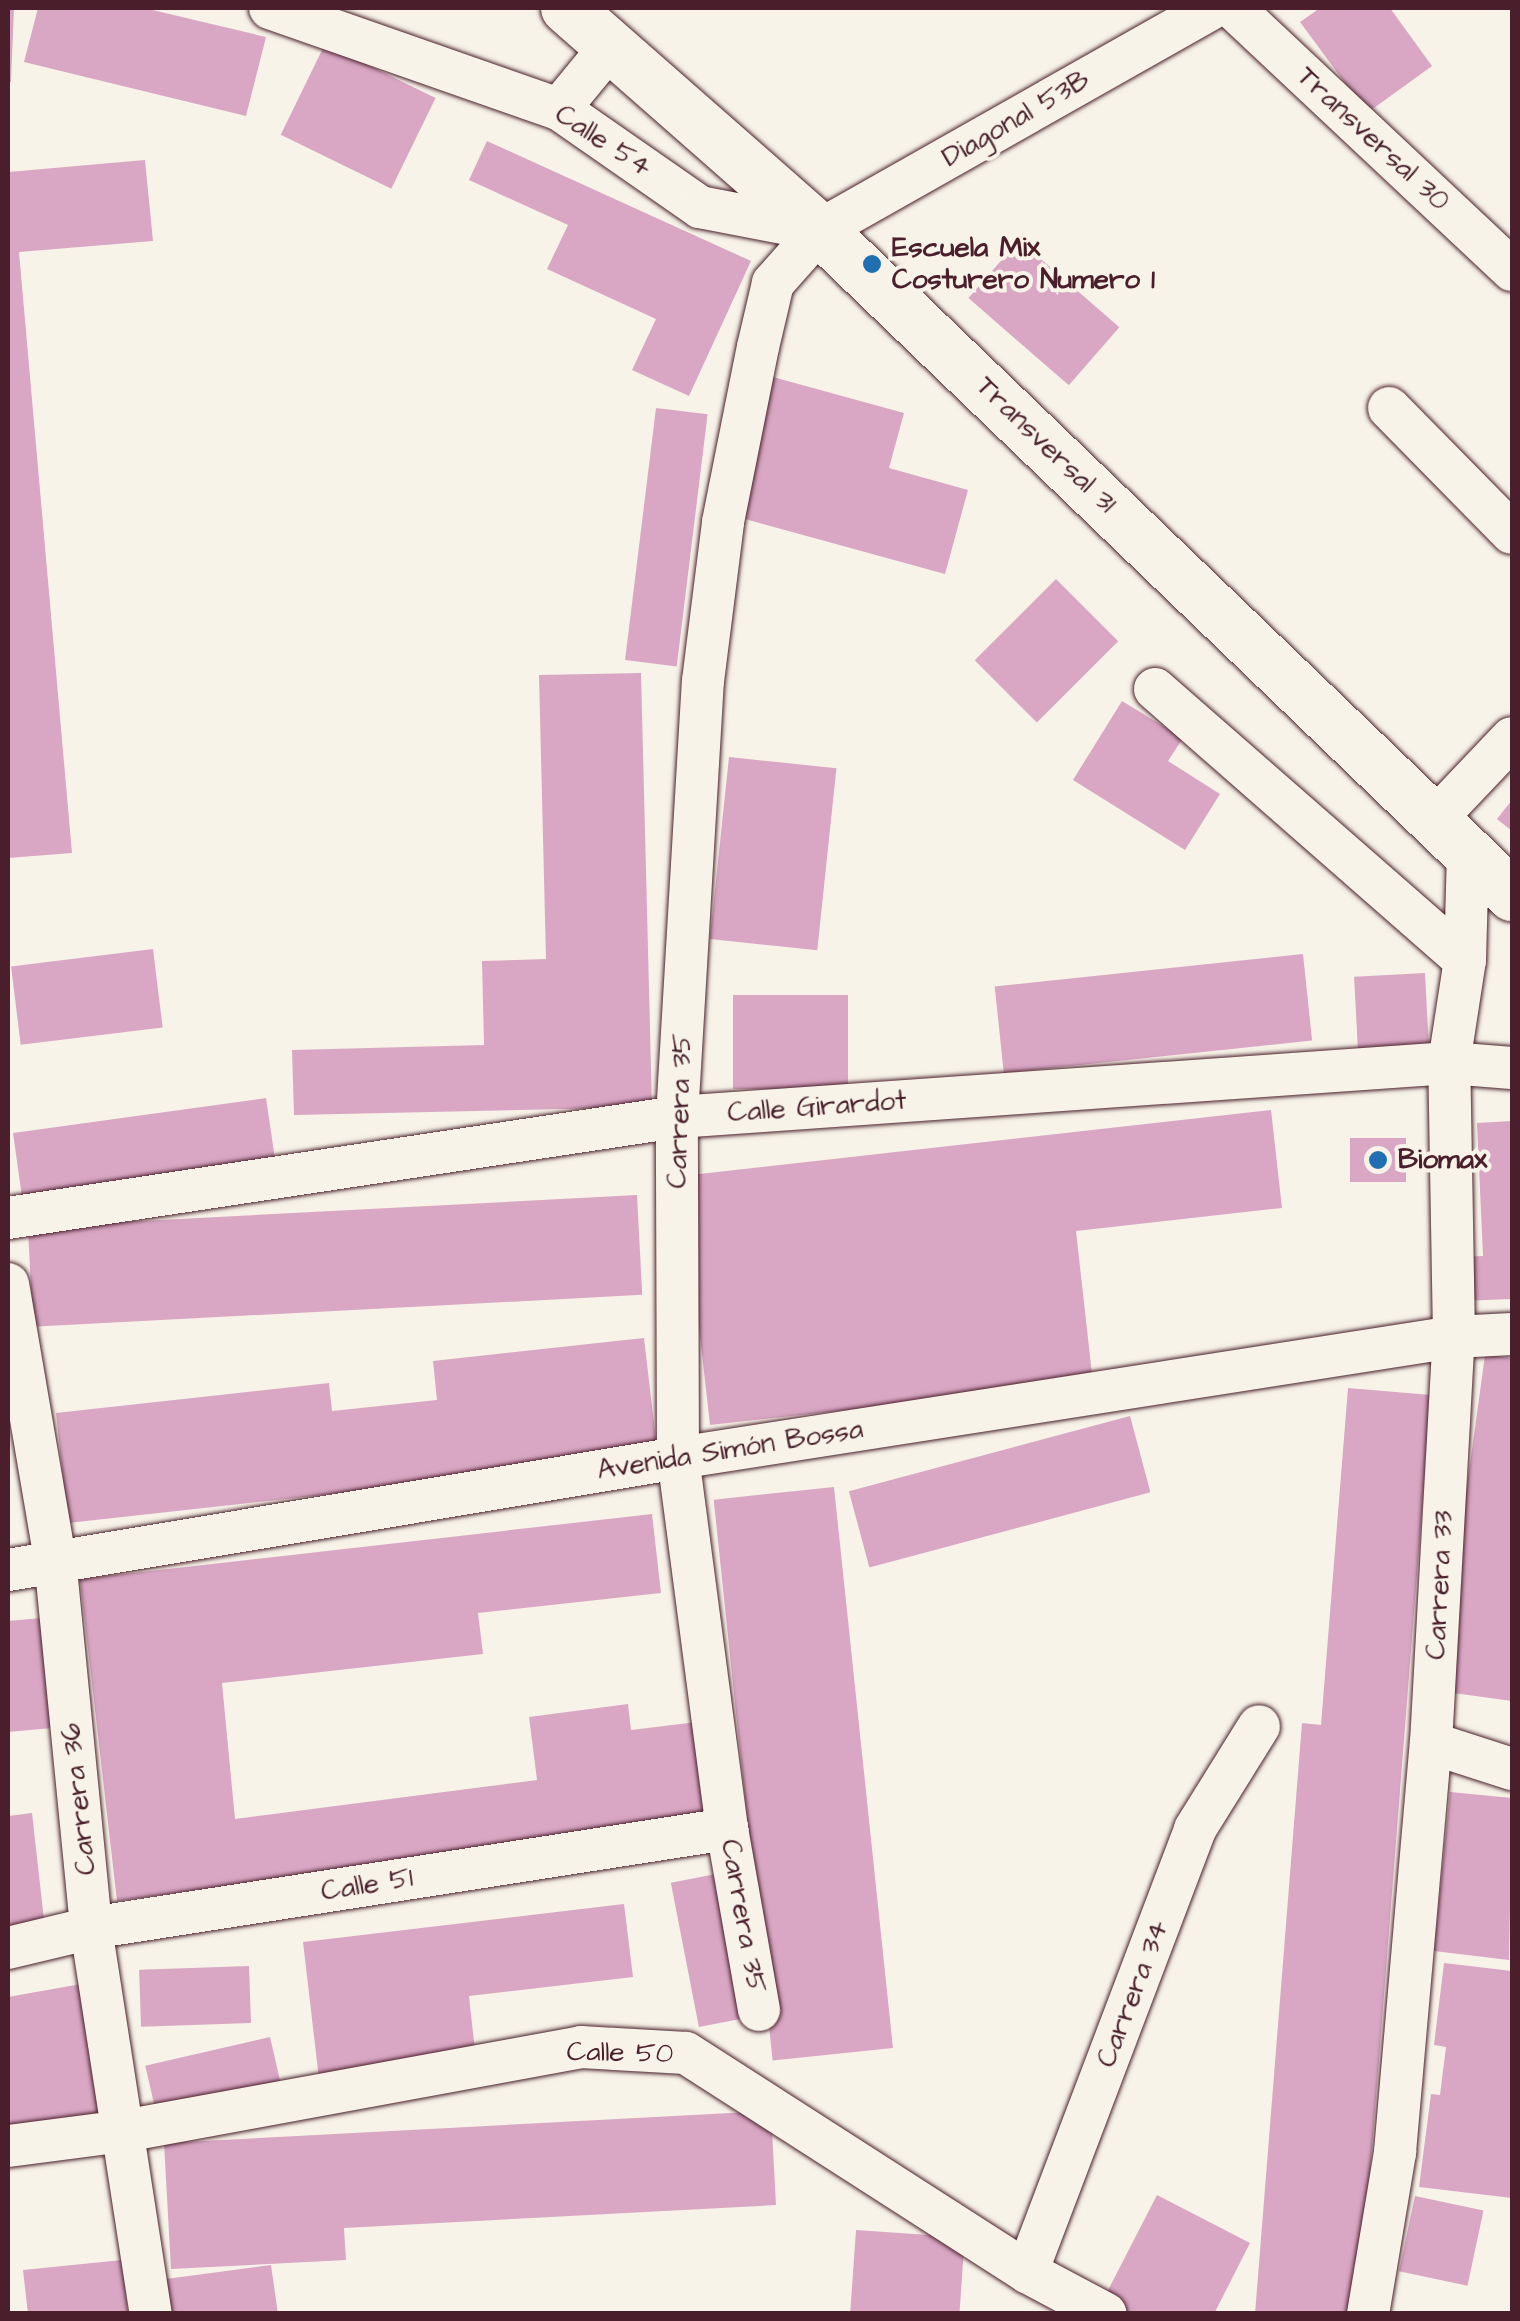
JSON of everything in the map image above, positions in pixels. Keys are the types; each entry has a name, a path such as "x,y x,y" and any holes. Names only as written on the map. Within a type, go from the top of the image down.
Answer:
{"street":[{"name":"Calle 54","path":"270,8 559,109 700,207 820,230"},
{"name":"Transversal 31","path":"567,8 820,230 1512,895"},
{"name":"Diagonal 53B","path":"820,230 1212,8"},
{"name":"Transversal 30","path":"1234,8 1512,270"},
{"path":"559,109 610,46"},
{"name":"Carrera 35","path":"760,2010 727,1829 678,1458 677,1117 703,681 724,522 773,283 820,230"},
{"path":"1389,408 1512,532"},
{"path":"1154,689 1465,960"},
{"path":"1452,836 1512,738"},
{"name":"Carrera 33","path":"1368,2314 1395,2152 1431,1743 1454,1337 1449,1063 1465,960 1452,836"},
{"name":"Calle Girardot","path":"8,1218 677,1117 1449,1063 1512,1068"},
{"name":"Carrera 36","path":"8,1284 55,1559 92,1928 152,2314"},
{"name":"Avenida Simón Bossa","path":"8,1570 55,1559 678,1458 1454,1337 1512,1334"},
{"name":"Carrera 34","path":"1028,2272 1195,1829 1259,1726"},
{"path":"1431,1743 1512,1768"},
{"name":"Calle 51","path":"8,1948 92,1928 727,1829"},
{"name":"Calle 50","path":"8,2146 124,2131 581,2046 686,2054 1028,2272 1106,2314"}],"building":[{"path":"8,8 14,8 11,82 8,82"},
{"path":"38,8 144,8 266,37 246,116 24,62"},
{"path":"1320,8 1390,8 1432,66 1367,113 1300,22"},
{"path":"325,44 436,98 391,189 281,135"},
{"path":"487,141 751,261 689,396 632,370 656,319 547,269 568,225 469,180"},
{"path":"145,160 153,241 19,252 72,853 8,858 8,172"},
{"path":"1019,240 1119,327 1069,385 968,298"},
{"path":"773,377 904,413 889,468 968,490 945,574 734,516"},
{"path":"656,408 708,414 677,666 625,660"},
{"path":"1056,579 1118,641 1037,723 975,660"},
{"path":"641,673 652,1107 294,1115 292,1050 484,1045 482,961 546,959 539,675"},
{"path":"1122,701 1183,738 1168,761 1220,794 1185,850 1073,780"},
{"path":"729,757 836,768 817,950 710,939"},
{"path":"1512,800 1512,831 1497,819"},
{"path":"153,949 163,1027 21,1045 11,966"},
{"path":"1303,954 1312,1041 1004,1073 995,986"},
{"path":"1425,973 1429,1056 1358,1060 1354,977"},
{"path":"733,995 848,995 848,1089 733,1089"},
{"path":"266,1098 275,1159 23,1204 13,1133"},
{"path":"1271,1110 1282,1208 1076,1231 1093,1383 710,1425 682,1176"},
{"path":"1512,1121 1512,1299 1460,1301 1458,1257 1483,1256 1477,1123"},
{"name":"Biomax","path":"1350,1138 1406,1138 1406,1182 1350,1182"},
{"path":"637,1195 642,1295 33,1327 28,1227"},
{"path":"644,1338 658,1458 68,1523 56,1413 329,1383 332,1411 437,1400 433,1361"},
{"path":"1485,1355 1512,1358 1512,1701 1439,1691"},
{"path":"1348,1388 1431,1395 1359,2314 1255,2314 1302,1723 1321,1725"},
{"path":"1130,1416 1150,1492 869,1568 849,1491"},
{"path":"834,1487 893,2048 773,2061 714,1500"},
{"path":"652,1514 661,1593 478,1613 483,1654 222,1683 235,1819 537,1780 529,1717 628,1704 631,1730 697,1722 710,1820 117,1901 80,1579"},
{"path":"42,1618 52,1728 8,1732 8,1621"},
{"path":"1450,1792 1512,1798 1509,1960 1434,1951"},
{"path":"32,1813 45,1929 8,1933 8,1816"},
{"path":"716,1874 744,2018 699,2027 671,1883"},
{"path":"624,1904 633,1977 469,1996 476,2060 319,2079 303,1942"},
{"path":"1444,1963 1512,1971 1512,2198 1419,2187 1431,2094 1440,2095 1446,2047 1434,2045"},
{"path":"249,1966 251,2023 141,2027 139,1970"},
{"path":"81,1984 109,2127 8,2146 8,1997"},
{"path":"270,2037 282,2089 157,2117 145,2066"},
{"path":"771,2111 776,2205 344,2228 346,2260 171,2269 164,2143"},
{"path":"1157,2195 1250,2243 1214,2314 1130,2314 1103,2300"},
{"path":"1415,2196 1483,2211 1467,2286 1399,2271"},
{"path":"856,2230 965,2238 959,2314 850,2314"},
{"path":"122,2260 128,2314 28,2314 23,2270"},
{"path":"271,2265 278,2314 170,2314 166,2279"}],"place":[{"name":"Escuela Mix Costurero Numero 1","path":"872,264"},
{"name":"Biomax","path":"1378,1160"}]}
